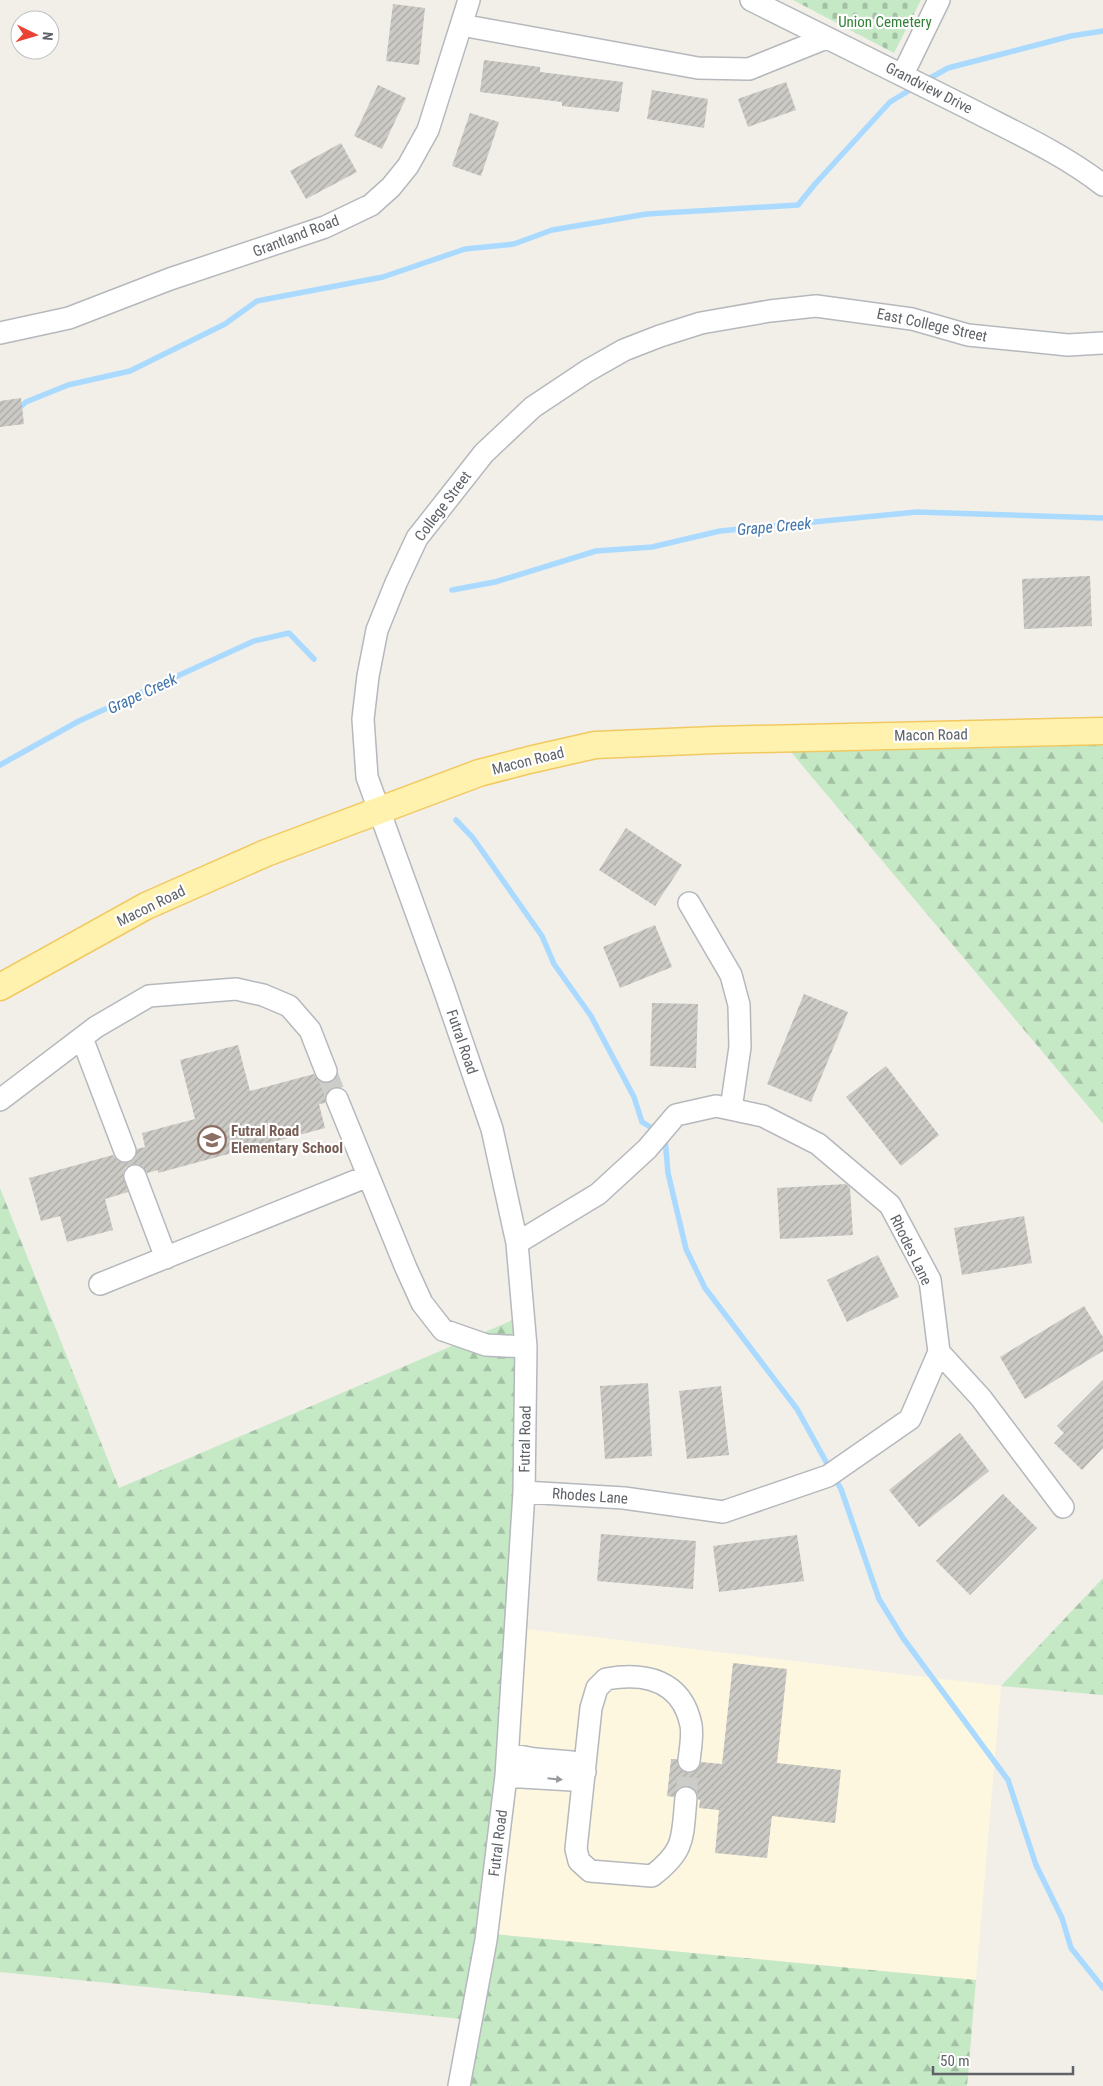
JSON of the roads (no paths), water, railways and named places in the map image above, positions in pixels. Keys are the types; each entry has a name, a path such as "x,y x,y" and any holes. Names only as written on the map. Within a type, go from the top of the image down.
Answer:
{"main road":[{"name":"Macon Road","path":"0,987 146,906 266,852 479,773 595,745 715,740 1103,731"}],"street":[{"name":"Grantland Road","path":"0,333 69,318 170,279 325,227 371,205 391,187 408,166 428,130 469,0"},
{"name":"Grandview Drive","path":"751,0 903,74 1048,148 1083,169 1103,185"},
{"path":"903,74 940,0"},
{"path":"461,25 698,68 749,69 826,38"},
{"name":"East College Street","path":"701,323 770,311 816,306 912,319 968,335 1068,345 1103,342"},
{"name":"College Street","path":"378,810 367,777 365,752 364,719 368,676 377,630 417,538 484,453 533,407 587,371 624,350 701,323"},
{"name":"Futral Road","path":"378,810 444,989 492,1130 517,1243 526,1347 524,1492 508,1754 486,1940 460,2086"},
{"path":"689,903 731,975 739,1004 740,1047 731,1109"},
{"path":"0,1100 96,1027 149,996 236,989 264,996 289,1006 310,1030 326,1071"},
{"path":"82,1038 125,1152"},
{"path":"337,1099 422,1303 443,1330 486,1344 526,1347"},
{"name":"Rhodes Lane","path":"517,1243 598,1194 647,1149 676,1115 716,1106 763,1116 818,1144 890,1205 930,1280 939,1352 910,1419 828,1476 723,1512 624,1498 524,1492"},
{"path":"135,1176 166,1258"},
{"path":"100,1284 368,1176"},
{"path":"939,1352 981,1398 1062,1507"},
{"path":"686,1798 682,1844 662,1868 652,1876 590,1871 579,1861 576,1849 591,1708 597,1688 606,1678 639,1676 658,1680 670,1688 683,1704 691,1726 689,1761"},
{"path":"508,1754 535,1760 572,1762 585,1772"},
{"path":"506,1776 572,1780 585,1772"}],"waterway":[{"path":"925,81 948,68 1071,36 1103,31"},
{"path":"17,410 26,402 68,385 130,371 225,324 257,301 383,277 465,249 514,244 552,230 647,214 798,205 890,102 915,87"},
{"name":"Grape Creek","path":"452,590 495,582 596,551 652,547 720,531 917,512 1103,518"},
{"name":"Grape Creek","path":"0,765 79,721 254,641 289,633 314,659"},
{"path":"456,820 473,838 542,936 554,964 591,1016 634,1097 642,1122 657,1131"},
{"path":"665,1138 668,1173 686,1249 705,1288 797,1409 841,1489 879,1599 903,1638 1008,1780 1036,1865 1062,1918 1071,1948 1103,1988"}],"tunnel":[{"path":"326,1071 337,1099"},
{"path":"686,1798 689,1761"}],"place":[{"name":"Futral Road Elementary School","path":"212,1140"}],"park label":[{"name":"Union Cemetery","path":"885,22"}]}
